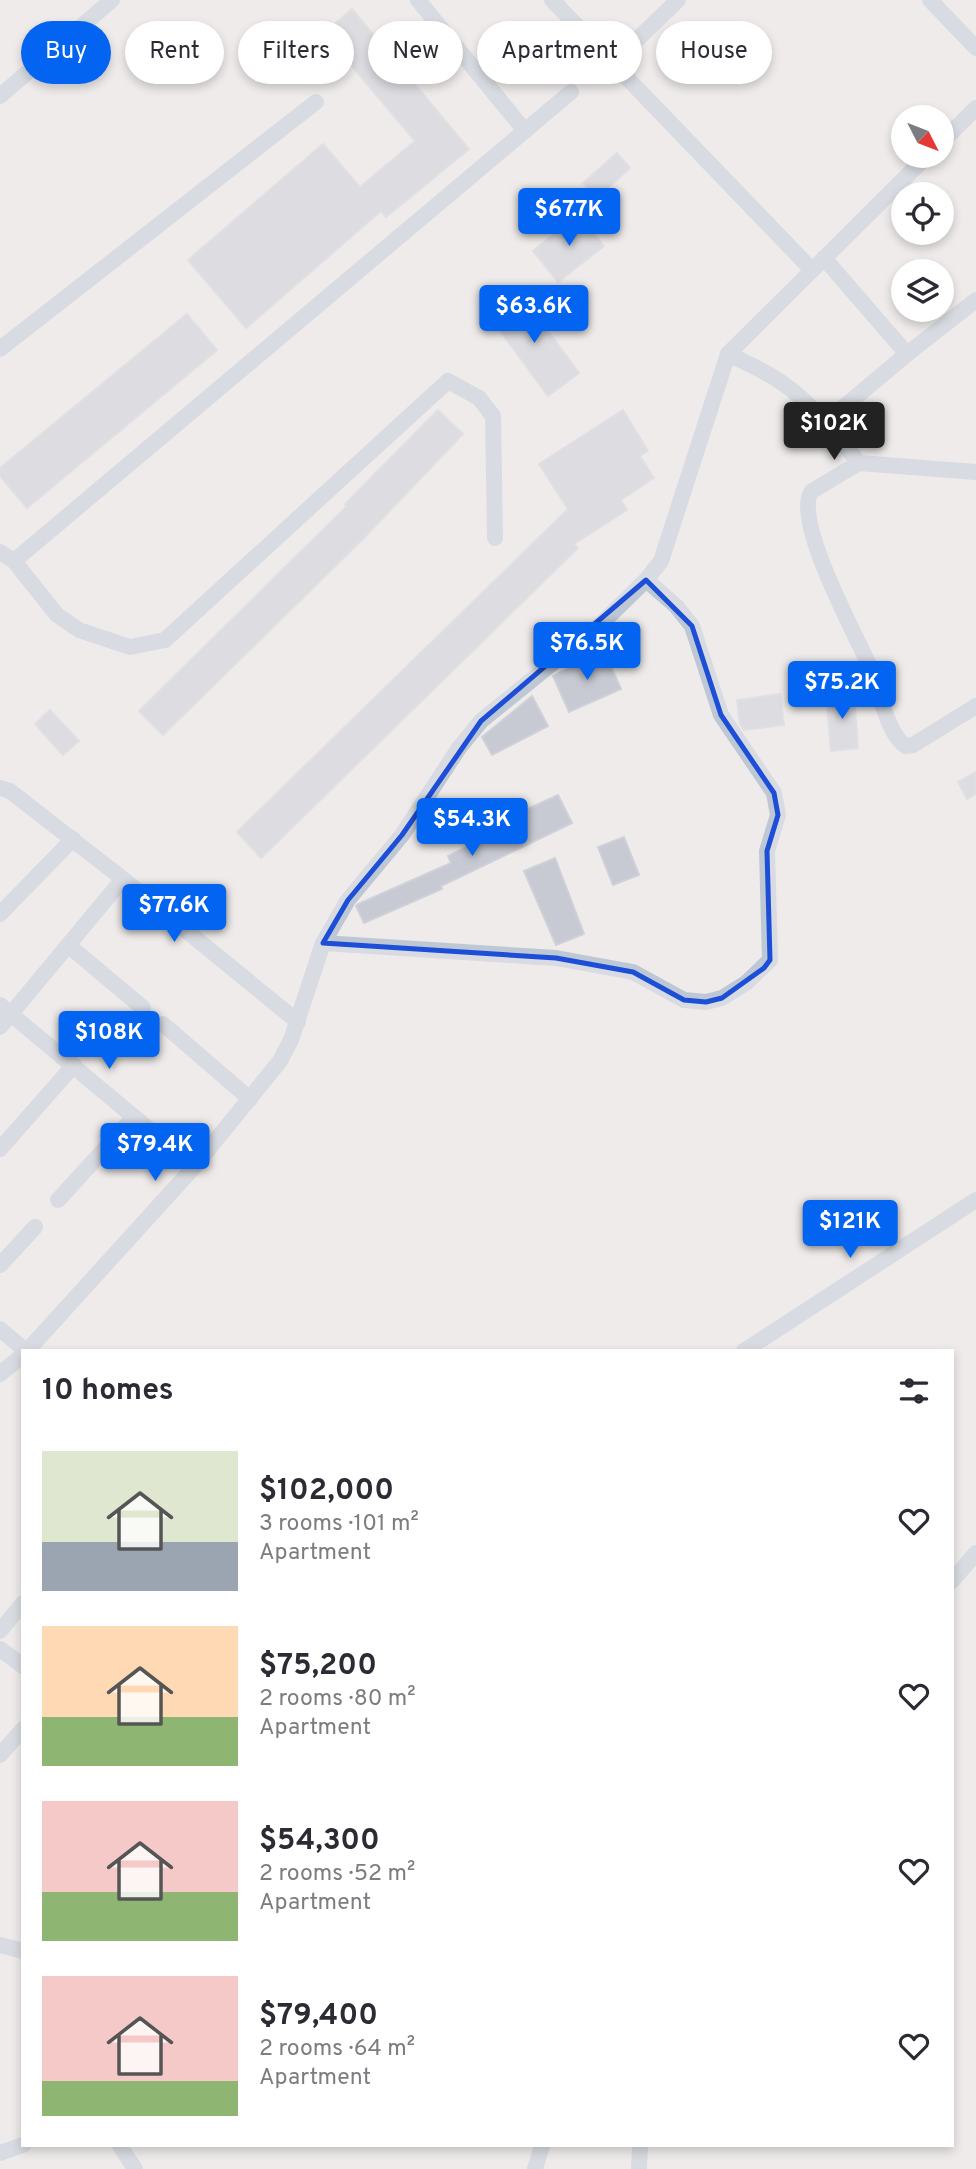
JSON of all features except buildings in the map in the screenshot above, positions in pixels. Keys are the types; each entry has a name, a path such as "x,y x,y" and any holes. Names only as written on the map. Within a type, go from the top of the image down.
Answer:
{"street":[{"path":"0,96 112,0"},
{"path":"418,0 525,131"},
{"path":"552,0 572,21"},
{"path":"642,35 678,0"},
{"path":"930,0 976,48"},
{"path":"634,84 907,354"},
{"path":"495,538 493,416 480,398 448,381 165,640 130,647 79,630 57,615 7,557 571,92"},
{"path":"0,349 316,102"},
{"path":"954,130 976,108"},
{"path":"28,1349 194,1167 280,1061 298,1022 323,943 348,900 402,835 459,748 481,721 602,623 646,580 661,561 728,354 915,168"},
{"path":"826,422 976,300"},
{"path":"728,354 780,381 826,422 859,463"},
{"path":"976,472 859,463 812,491 807,508 821,562 870,667 896,736 906,746 913,745 976,706"},
{"path":"323,943 556,958 633,972 684,1000 706,1002 722,998 764,968 770,960 767,851 778,815 774,793 721,715 692,626 676,606 646,580"},
{"path":"0,788 10,791 123,878 298,1022"},
{"path":"0,914 73,839"},
{"path":"0,1027 6,1009 68,945 123,878"},
{"path":"68,945 143,1008"},
{"path":"6,1009 194,1167"},
{"path":"163,1024 250,1099"},
{"path":"0,1149 74,1065"},
{"path":"58,1200 134,1117"},
{"path":"747,1349 976,1200"},
{"path":"0,1265 35,1227"},
{"path":"0,1329 22,1349"},
{"path":"0,1374 21,1356"},
{"path":"954,1579 976,1553"},
{"path":"0,1631 21,1605"},
{"path":"0,1648 21,1664"},
{"path":"0,1755 21,1731"},
{"path":"0,1945 21,1950"},
{"path":"0,2154 21,2146"},
{"path":"121,2147 135,2169"},
{"path":"535,2169 542,2147"},
{"path":"639,2169 640,2147"}],"highlighted area":[{"path":"646,580 692,626 721,715 774,793 778,815 767,851 770,960 764,968 722,998 706,1002 684,1000 633,972 556,958 323,943 348,900 402,835 481,721"}]}
